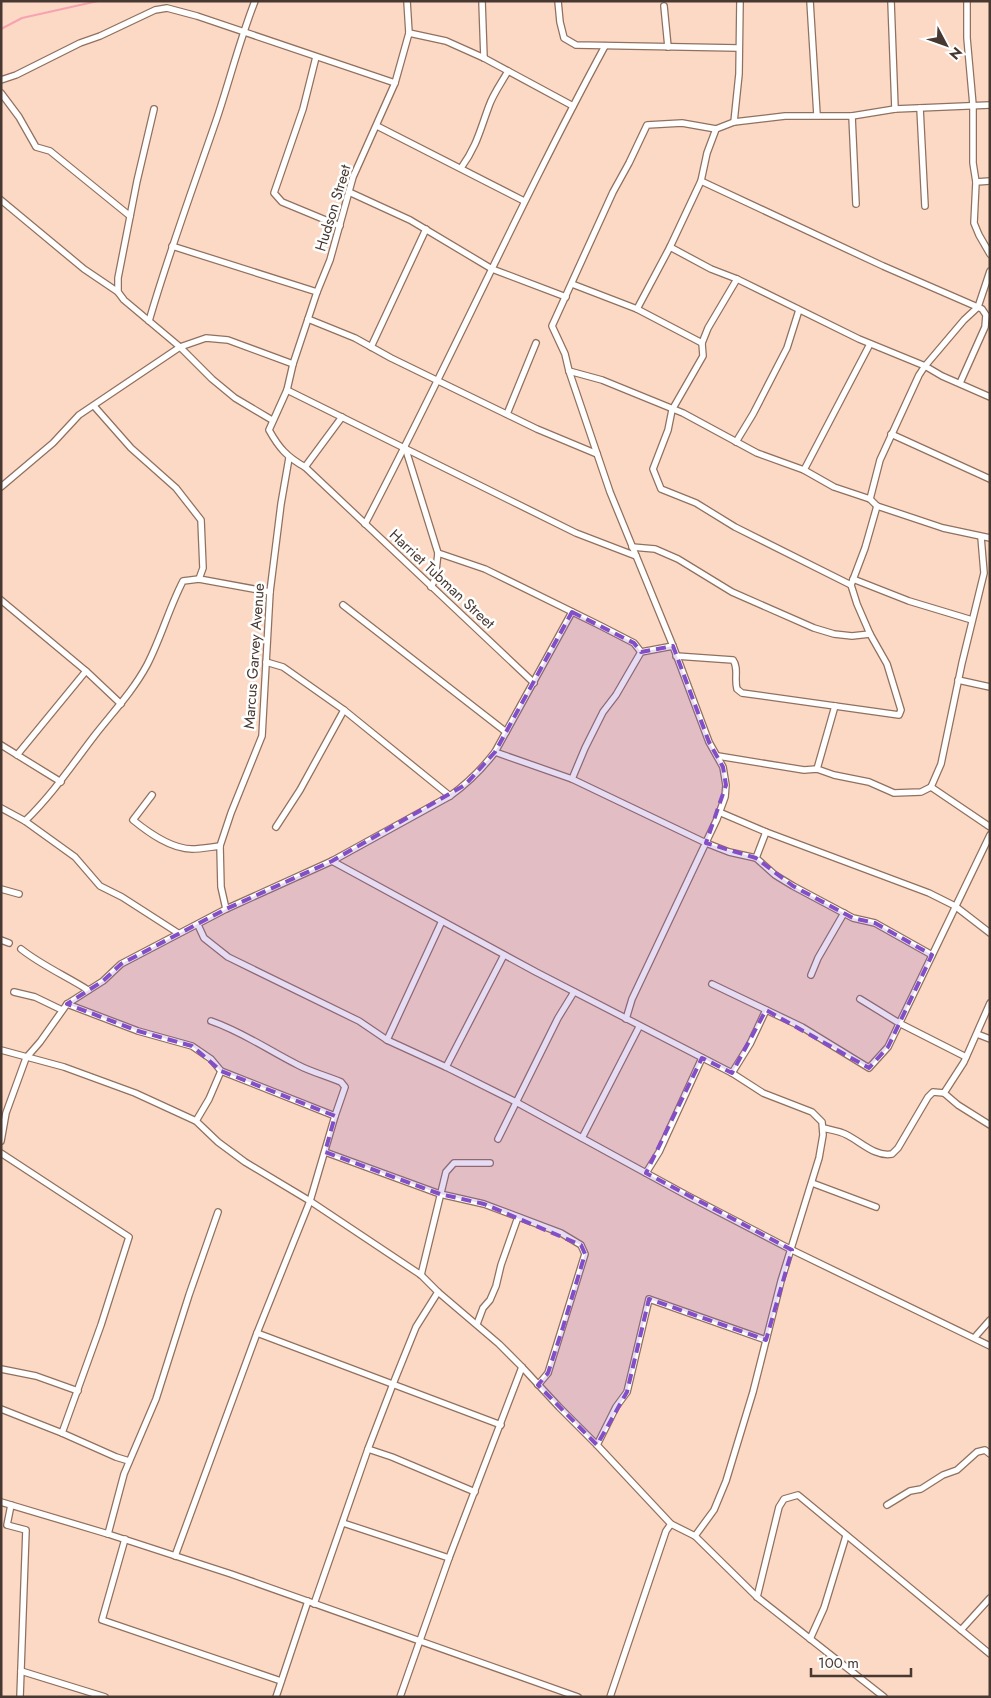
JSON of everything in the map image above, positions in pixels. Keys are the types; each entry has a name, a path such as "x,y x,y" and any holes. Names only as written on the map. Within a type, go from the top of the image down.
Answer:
{"street":[{"path":"149,321 172,246 255,1"},
{"name":"Hudson Street","path":"272,420 287,390 293,364 317,292 330,260 353,177 395,83 409,33 407,1"},
{"path":"482,1 484,58"},
{"path":"558,1 564,38 576,45 738,48"},
{"path":"734,122 739,74 740,1"},
{"path":"810,1 817,115"},
{"path":"891,1 895,109"},
{"path":"967,1 967,38 973,104 973,163 976,182 974,223 990,254"},
{"path":"664,6 667,21 668,47"},
{"path":"1,80 16,75 80,43 100,36 155,10 166,8 197,16 395,83"},
{"path":"409,33 446,41 484,58 573,106"},
{"path":"365,524 405,447 524,201 605,46"},
{"path":"316,56 303,109 274,193 282,202 340,226"},
{"path":"461,168 480,134 490,104 508,71"},
{"path":"1,93 19,117 36,146 50,151 130,216"},
{"path":"626,1019 632,999 706,843 725,796 726,785 723,767 708,742 673,646 632,547 597,454 565,354 552,326 589,243 647,125 682,123 716,129 734,122 785,116 852,116 895,109 973,104 990,105"},
{"path":"920,108 925,206"},
{"path":"118,292 118,278 130,216 154,109"},
{"path":"852,116 856,204"},
{"path":"377,126 524,201"},
{"path":"637,310 670,247 701,181 707,153 716,129"},
{"path":"701,181 883,266 982,309 986,316 985,327 960,383"},
{"path":"976,182 990,181"},
{"path":"349,192 410,220 492,269 566,297"},
{"path":"1,200 84,268 118,292 124,300 180,347 212,379 235,398 272,420 269,430 276,443 289,458"},
{"path":"371,347 426,229"},
{"path":"172,246 317,292"},
{"path":"670,247 711,269 737,279 870,344 925,366 942,376 990,397"},
{"path":"870,499 880,460 925,366 964,320 978,307 990,271"},
{"path":"737,279 708,328 702,342 703,356 672,410 668,430 653,469 661,489 696,503 735,527 852,582 972,620"},
{"path":"572,284 637,310 702,342"},
{"path":"736,442 754,414 787,348 799,310"},
{"path":"308,319 354,338 507,414 597,454"},
{"path":"1,486 53,444 79,415 180,347 206,338 228,340 293,364"},
{"path":"507,414 536,343"},
{"path":"804,470 870,344"},
{"path":"569,371 602,380 683,413 757,453 804,470 834,487 870,499 877,506 943,528 990,538"},
{"path":"287,390 372,434 405,447 576,532 636,556"},
{"path":"94,406 131,448 176,488 201,520 204,568 199,579"},
{"path":"305,467 342,417"},
{"path":"891,434 990,479"},
{"path":"405,447 438,553 435,579 431,587"},
{"name":"Harriet Tubman Street","path":"289,458 305,467 534,683"},
{"name":"Marcus Garvey Avenue","path":"226,909 221,887 220,846 262,736 270,592 280,504 289,458"},
{"path":"676,656 733,660 737,665 735,683 737,689 742,693 899,716 902,710 888,664 870,634 857,604 852,582 865,548 877,506"},
{"path":"718,756 804,770 817,769 834,775 869,782 894,794 921,792 932,787 942,764 958,680 984,573 981,537"},
{"path":"632,547 655,549 678,559 732,592 814,628 834,634 852,636 870,634"},
{"path":"438,553 485,569 634,643 641,652"},
{"path":"25,821 43,804 121,704 147,665 183,581 199,579 270,592"},
{"path":"1,600 86,671 121,704"},
{"path":"344,605 506,732"},
{"path":"1,1141 6,1112 26,1058 67,1004 103,981 120,964 226,909 332,861 450,796 465,785 484,767 495,752 572,612"},
{"path":"572,779 603,712 616,695 641,652 673,646"},
{"path":"266,662 283,666 344,710 450,796"},
{"path":"17,755 86,671"},
{"path":"958,680 990,688"},
{"path":"817,769 835,706"},
{"path":"276,827 300,790 344,710"},
{"path":"1,745 60,782"},
{"path":"495,752 572,779 706,843 729,852 756,858 775,875 793,886 853,918 875,923 932,955"},
{"path":"932,787 990,827"},
{"path":"152,795 133,820 148,832 171,844 190,849 220,846"},
{"path":"1,808 25,821 75,857 100,886 122,897 178,933"},
{"path":"719,812 766,832 929,893 955,906 990,933"},
{"path":"756,858 766,832"},
{"path":"712,984 802,1027 869,1068 888,1047 898,1022 990,835"},
{"path":"332,861 639,1027 732,1073 764,1093 812,1112 822,1122 824,1128 819,1158 781,1281 726,1481 714,1510 696,1536"},
{"path":"1,889 19,894"},
{"path":"811,975 818,958 844,913"},
{"path":"388,1040 442,921"},
{"path":"198,925 204,938 228,957 359,1021 388,1040 516,1102 792,1250 975,1337 990,1346"},
{"path":"1,940 9,943"},
{"path":"21,949 35,960 46,964 88,990"},
{"path":"446,1067 504,955"},
{"path":"14,992 35,997 62,1010"},
{"path":"498,1140 558,1018 574,992"},
{"path":"860,998 898,1022 966,1057"},
{"path":"944,1093 966,1057 990,1003"},
{"path":"67,1004 138,1031 192,1046 210,1059 221,1071 335,1116"},
{"path":"732,1073 750,1044 766,1010"},
{"path":"175,1556 257,1333 310,1201 345,1087 342,1082 298,1066 257,1041 229,1027 211,1021"},
{"path":"582,1138 639,1027"},
{"path":"977,1034 990,1039"},
{"path":"1,1050 64,1067 135,1093 196,1121 218,1142 245,1162 310,1201 421,1275 522,1367 671,1524 696,1536 758,1597 884,1697"},
{"path":"646,1173 659,1152 702,1058"},
{"path":"196,1121 209,1099 221,1071"},
{"path":"824,1128 846,1134 882,1154 892,1154 898,1148 928,1097 933,1092 944,1093 958,1105 990,1126"},
{"path":"1,1152 129,1238 62,1433"},
{"path":"325,1152 440,1194 484,1204 574,1239 582,1244 585,1254 548,1373 538,1385"},
{"path":"421,1275 446,1172 454,1163 490,1163"},
{"path":"812,1183 876,1207"},
{"path":"108,1534 129,1461 156,1399 218,1212"},
{"path":"477,1324 482,1308 490,1300 496,1286 501,1265 518,1217"},
{"path":"276,1697 393,1384 416,1327 438,1292"},
{"path":"598,1445 616,1407 627,1392 649,1299 766,1340"},
{"path":"975,1337 990,1320"},
{"path":"257,1333 501,1425"},
{"path":"400,1697 449,1558 522,1367"},
{"path":"1,1369 36,1376 78,1391"},
{"path":"1,1409 129,1461"},
{"path":"368,1449 392,1457 475,1492"},
{"path":"887,1505 910,1491 921,1489 943,1475 957,1470 977,1452 985,1450 990,1454"},
{"path":"758,1597 771,1537 780,1507 784,1499 798,1495 990,1654"},
{"path":"1,1502 125,1539 311,1602 578,1697"},
{"path":"11,1505 7,1525 26,1530 20,1697"},
{"path":"343,1522 449,1558"},
{"path":"610,1697 656,1557 666,1531 671,1524"},
{"path":"810,1639 824,1608 846,1536"},
{"path":"125,1539 102,1620 281,1681"},
{"path":"961,1630 990,1598"},
{"path":"21,1671 105,1697"}],"highlighted area":[{"path":"572,612 634,643 641,652 673,646 709,742 723,767 726,785 706,843 756,858 793,886 853,918 875,923 932,955 888,1047 869,1068 766,1010 732,1073 702,1058 646,1173 792,1250 766,1340 649,1299 627,1392 597,1445 538,1385 548,1373 563,1327 585,1254 581,1245 484,1204 440,1194 325,1152 335,1116 221,1071 192,1046 138,1031 67,1004 103,981 121,964 226,909 332,861 465,785 495,752"}],"waterway":[{"path":"1,29 22,18 98,1"}]}
